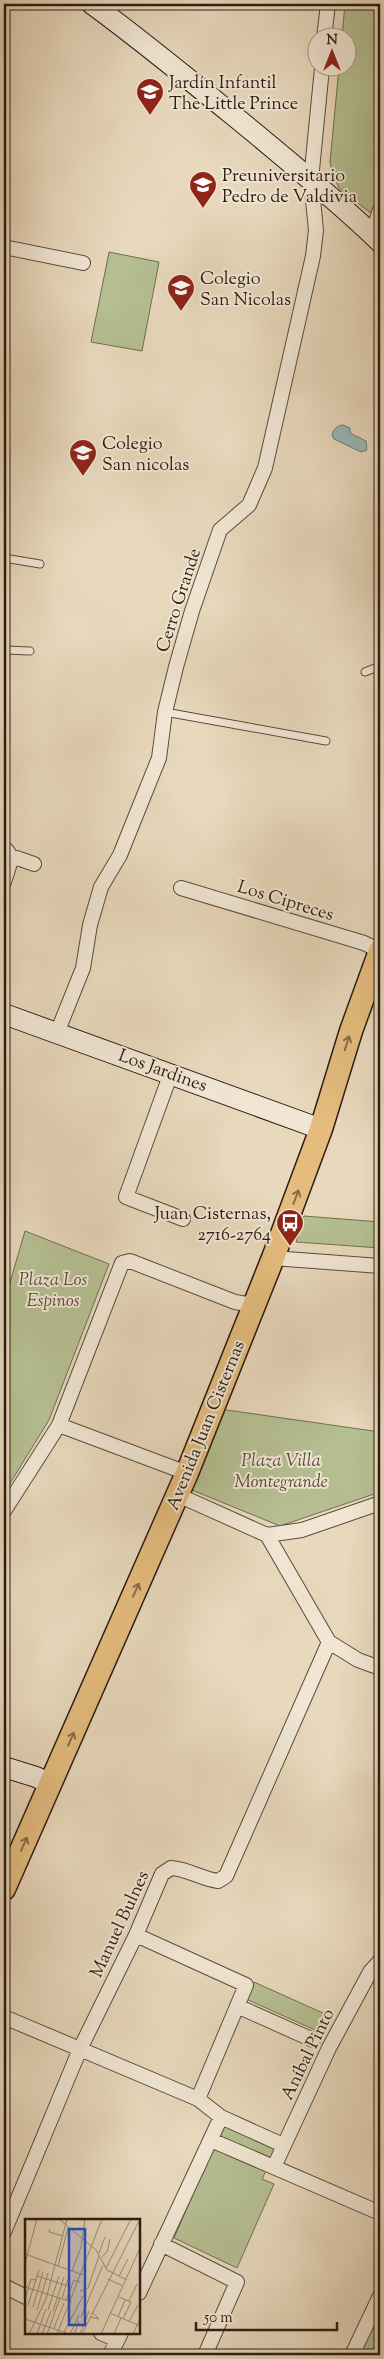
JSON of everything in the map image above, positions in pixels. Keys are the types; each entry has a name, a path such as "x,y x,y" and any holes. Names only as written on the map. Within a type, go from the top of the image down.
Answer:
{"main road":[{"name":"Avenida Juan Cisternas","path":"5,1884 178,1495 273,1258 321,1129 351,1031 380,951"}],"street":[{"path":"92,4 147,44 311,180 376,238"},
{"path":"325,28 328,4"},
{"name":"Cerro Grande","path":"57,1033 83,968 90,925 101,887 120,855 159,758 165,712 192,611 220,530 250,504 265,468 313,256 316,230 311,180 321,78"},
{"path":"376,238 380,210"},
{"path":"4,247 82,263"},
{"path":"4,848 8,851 10,863"},
{"path":"4,882 13,858 34,864"},
{"name":"Los Cipreces","path":"181,888 364,943 380,951"},
{"name":"Los Jardines","path":"4,1014 321,1129"},
{"path":"171,1073 126,1197 183,1219"},
{"path":"273,1258 380,1266"},
{"path":"4,1511 59,1425 122,1263 130,1261 235,1302 253,1305"},
{"path":"59,1425 187,1472"},
{"path":"178,1495 267,1535 302,1530 380,1502"},
{"path":"267,1535 329,1642 358,1660 380,1668"},
{"name":"Manuel Bulnes","path":"4,2232 80,2049 136,1934 162,1874 166,1870 179,1868 218,1882 226,1876 329,1642"},
{"path":"4,1767 51,1784"},
{"path":"136,1934 246,1985 198,2099"},
{"name":"Aníbal Pinto","path":"274,2167 329,2048 370,1972 380,1961"},
{"path":"237,2006 313,2040"},
{"path":"4,2017 198,2099 222,2117 284,2145"},
{"path":"140,2291 222,2117"},
{"path":"211,2140 380,2213"},
{"path":"161,2244 238,2282 205,2355"},
{"path":"4,2286 25,2296"},
{"path":"352,2355 380,2296"},
{"path":"106,2334 119,2337 110,2355"}],"lane":[{"path":"4,558 40,564"},
{"path":"4,650 30,651"},
{"path":"365,672 380,666"},
{"path":"165,712 326,741"}],"green space":[{"path":"345,4 380,4 380,184 372,214 339,188 330,162 338,78 356,78 356,28 343,28"},
{"path":"109,252 159,262 142,351 91,342"},
{"path":"304,1216 380,1222 380,1248 296,1242"},
{"name":"Plaza Los Espinos","path":"25,1231 109,1264 49,1420 4,1493 4,1303"},
{"name":"Plaza Villa Montegrande","path":"220,1409 380,1432 380,1492 280,1526 192,1490"},
{"path":"254,1982 325,2014 317,2031 246,1999"},
{"path":"224,2123 277,2148 262,2179 274,2184 237,2268 174,2238"},
{"path":"380,2311 380,2355 360,2355"}],"water":[{"path":"343,425 350,428 350,433 366,441 367,450 361,452 334,439 332,435 335,429"}],"place":[{"name":"Jardín Infantil The Little Prince","path":"150,116"},
{"name":"Preuniversitario Pedro de Valdivia","path":"203,209"},
{"name":"Colegio San Nicolas","path":"181,312"},
{"name":"Colegio San nicolas","path":"83,477"},
{"name":"Juan Cisternas, 2716-2764","path":"290,1247"}]}
